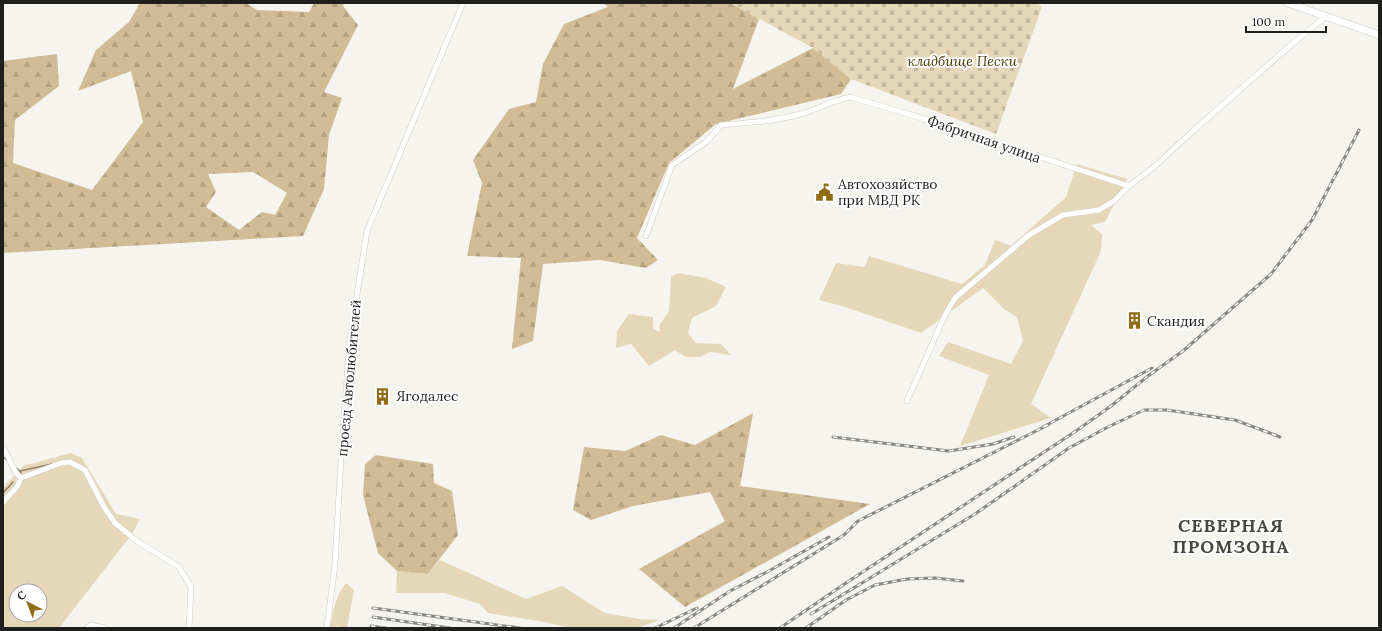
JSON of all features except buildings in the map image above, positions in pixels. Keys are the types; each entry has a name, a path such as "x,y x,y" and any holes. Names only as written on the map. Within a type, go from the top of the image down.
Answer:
{"main road":[{"path":"1288,3 1379,36"}],"street":[{"name":"проезд Автолюбителей","path":"327,628 335,564 350,339 367,231 396,159 463,3"},
{"path":"907,401 945,315 955,298 1029,236 1063,215 1099,210 1114,201 1129,186 1154,167 1204,121 1326,16"},
{"name":"Фабричная улица","path":"646,236 672,165 706,142 720,125 774,120 802,113 843,98 851,97 921,118 1129,186"},
{"path":"3,448 8,454 12,468 16,475 21,478"},
{"path":"3,502 17,487 21,478 61,463 70,462 85,470 104,507 115,523 137,541 179,567 191,587 189,628"},
{"path":"87,628 91,625 105,628"}],"green space":[{"path":"140,3 246,3 257,10 309,12 314,3 344,3 343,6 358,25 324,92 342,98 329,135 324,189 303,236 3,253 3,61 57,54 59,86 15,120 13,163 92,190 143,122 131,71 78,91 96,50 129,22","holes":["253,172 287,193 275,215 262,212 239,230 206,207 216,192 208,174"]},
{"path":"603,3 730,3 759,19 733,89 813,48 851,79 841,94 716,124 669,163 637,238 658,260 646,268 600,260 543,264 533,341 512,349 521,258 467,256 482,183 473,160 509,109 536,102 543,64 564,24 608,7"},
{"name":"кладбище Пески","path":"730,3 1037,3 1042,7 996,134 851,79 813,48"},
{"path":"1077,164 1127,179 1105,222 1091,225 1102,234 1101,251 1031,404 1051,418 960,446 989,375 939,356 948,342 1011,364 1023,341 1017,317 1005,310 983,288 921,333 842,306 819,300 836,263 865,267 869,256 962,284 985,265 995,240 1011,246 1066,197"},
{"path":"678,273 706,278 726,287 716,306 692,318 688,333 696,343 721,344 731,355 710,352 700,357 686,357 675,350 649,366 631,344 616,348 617,331 629,314 653,317 653,329 660,332 659,326 669,311 671,277"},
{"path":"753,413 740,486 870,504 685,607 639,569 725,521 710,492 633,506 591,520 573,510 584,447 625,451 661,435 695,445"},
{"path":"71,453 82,458 116,514 140,519 132,534 59,628 3,628 3,488 23,466"},
{"path":"376,455 433,464 434,483 452,491 458,535 428,574 397,571 378,553 363,495 365,464"},
{"path":"440,560 526,599 562,586 605,613 639,619 660,620 637,628 571,628 488,613 480,604 444,593 396,593 397,571 428,574"},
{"path":"346,583 354,590 347,628 335,626 334,628 330,628 333,610 342,588"}],"waterway":[{"path":"3,457 8,461"},
{"path":"20,471 52,464"},
{"path":"14,466 21,473"},
{"path":"3,493 13,482"}],"railway":[{"path":"780,628 1076,431 1183,351 1271,274 1312,220 1359,130"},
{"path":"1043,427 1152,368"},
{"path":"811,614 975,514 1069,448 1144,410 1167,410 1235,420 1280,437"},
{"path":"694,628 844,535 858,521 1048,425"},
{"path":"833,437 949,451 993,444 1014,437"},
{"path":"674,628 730,591 829,537"},
{"path":"806,628 846,600 875,585 907,579 935,578 963,581"},
{"path":"373,608 520,628"},
{"path":"655,628 697,608"},
{"path":"373,617 450,628"},
{"path":"371,626 386,628"}],"place":[{"name":"Автохозяйство при МВД РК","path":"825,192"},
{"name":"Скандия","path":"1134,321"},
{"name":"Ягодалес","path":"383,396"}],"district":[{"name":"СЕВЕРНАЯ ПРОМЗОНА","path":"1231,536"}]}
